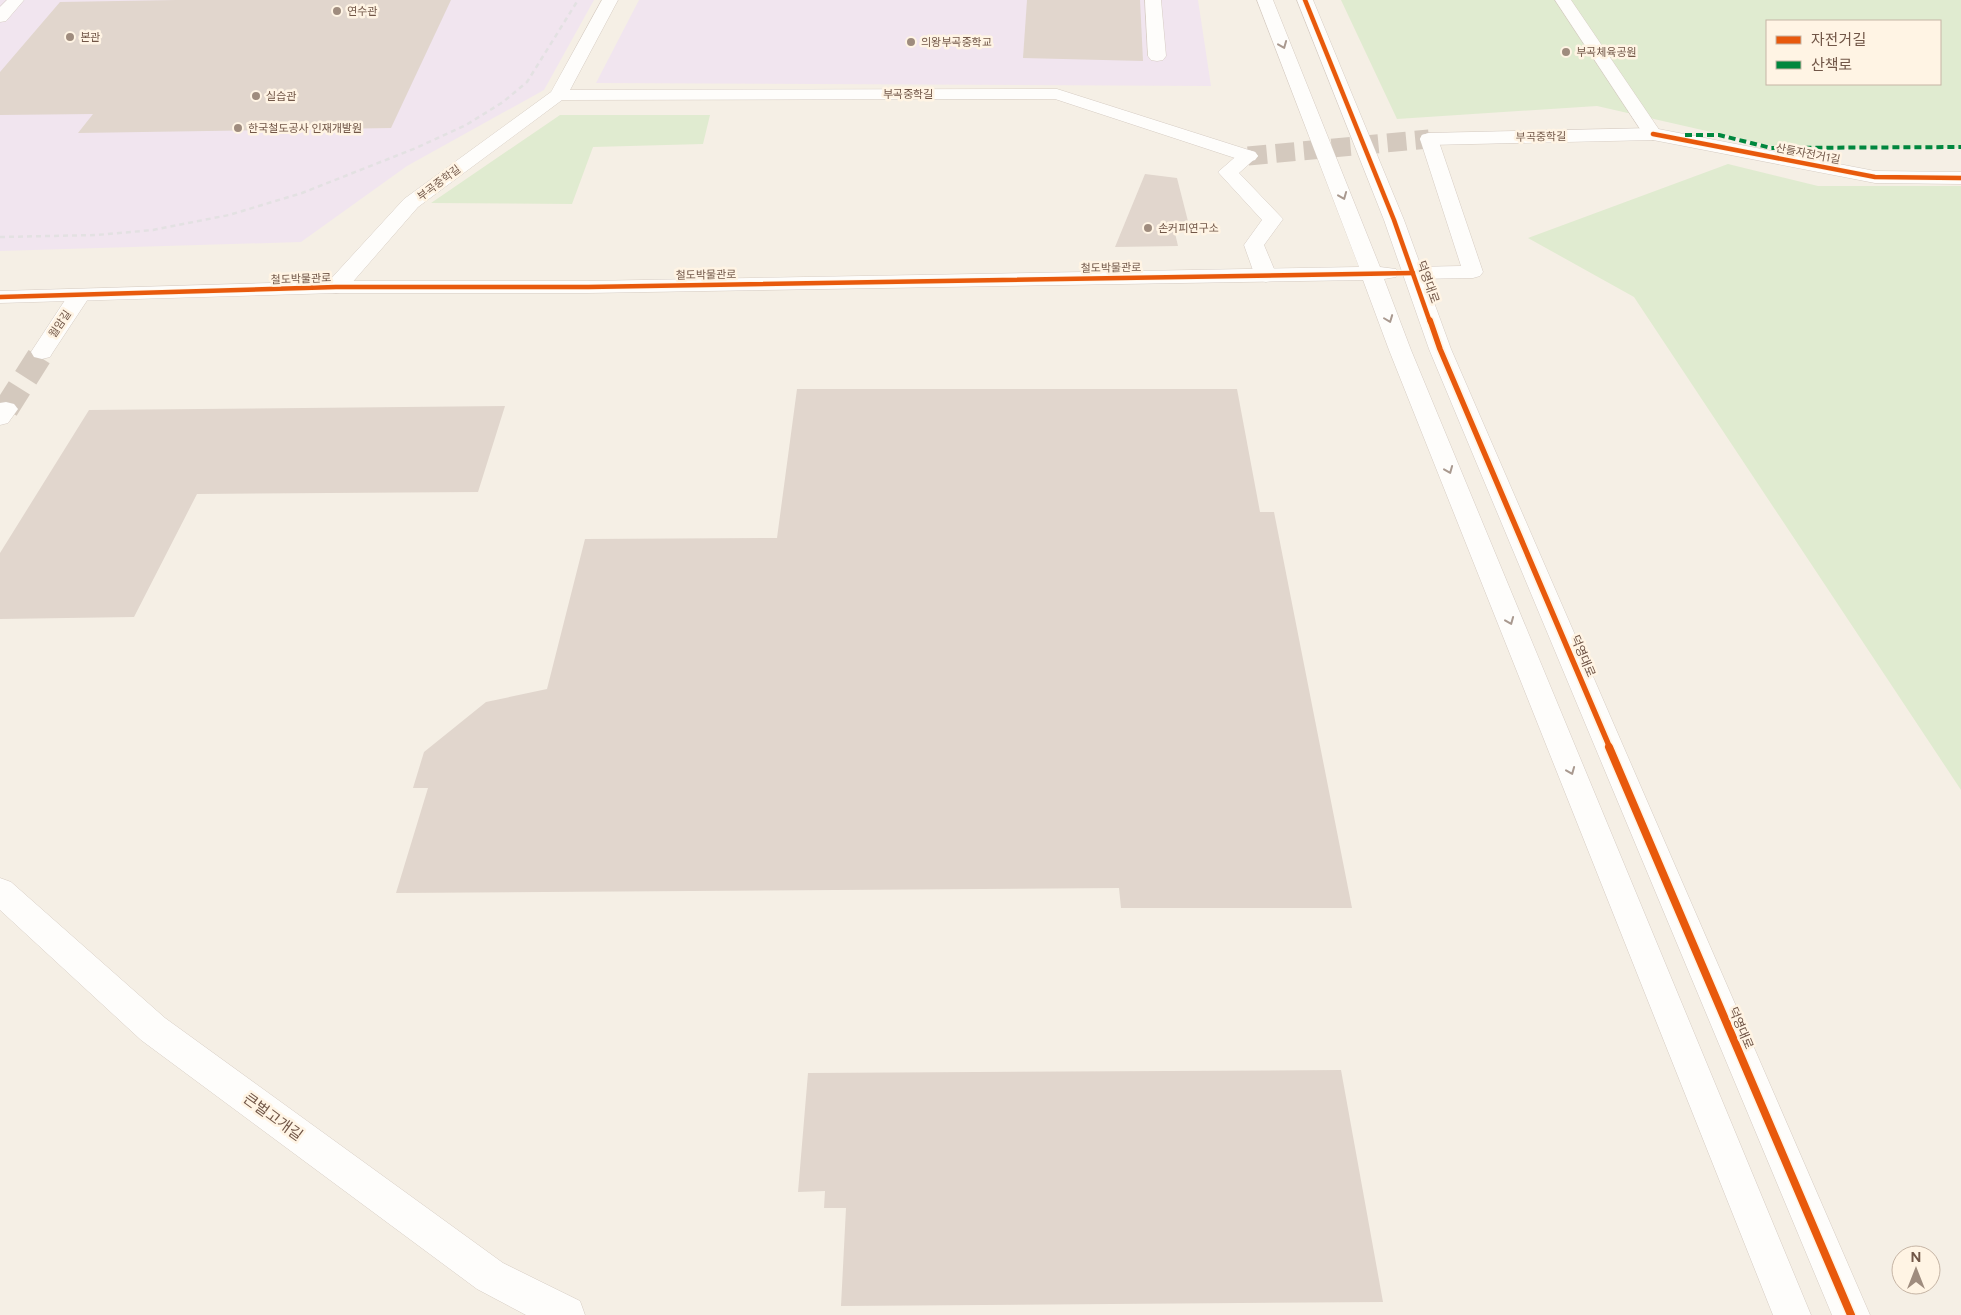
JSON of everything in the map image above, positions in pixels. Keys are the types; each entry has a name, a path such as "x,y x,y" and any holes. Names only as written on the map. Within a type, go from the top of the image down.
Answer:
{"street":[{"path":"0,17 16,0"},
{"name":"부곡중학길","path":"336,287 411,204 558,95 610,0"},
{"path":"1154,0 1157,56"},
{"path":"1265,0 1400,350 1792,1315"},
{"name":"덕영대로","path":"1306,0 1394,220 1440,349 1851,1315"},
{"path":"1563,0 1652,134"},
{"name":"부곡중학길","path":"558,95 1057,94 1248,156 1228,172 1273,219 1254,245 1266,276"},
{"name":"부곡중학길","path":"1429,140 1652,134"},
{"name":"산들자전거1길","path":"1652,134 1875,177 1961,178"},
{"name":"철도박물관로","path":"0,297 336,287 588,287 1473,272 1429,140"},
{"name":"월암길","path":"42,352 79,296"},
{"name":"큰벌고개길","path":"0,891 153,1029 490,1276 566,1315"}],"shaded area":[{"name":"한국철도공사 인재개발원","path":"0,0 594,0 544,90 407,166 301,242 0,251"},
{"name":"의왕부곡중학교","path":"639,0 1198,0 1211,86 596,83"}],"green space":[{"name":"부곡체육공원","path":"1341,0 1961,0 1961,148 1785,149 1597,106 1397,119"},
{"path":"560,115 710,115 703,144 593,147 572,204 431,203"},
{"path":"1728,164 1818,186 1961,186 1961,790 1634,297 1528,238"}],"building":[{"path":"451,0 391,128 78,133 93,114 0,115 0,72 60,2"},
{"path":"1027,0 1140,0 1143,61 1023,58"},
{"path":"1145,174 1177,178 1191,233 1175,233 1178,246 1115,247"},
{"path":"797,389 1237,389 1260,512 1274,512 1352,908 1121,908 1119,888 396,893 428,788 413,788 424,752 486,702 547,689 585,539 777,538"},
{"path":"505,406 478,492 197,494 134,617 0,619 0,553 89,410"},
{"path":"1341,1070 1383,1302 841,1306 846,1208 824,1208 825,1191 798,1192 808,1073"}],"tunnel":[{"path":"1248,156 1429,139"},
{"path":"6,409 42,352"}],"railway":[{"path":"0,237 97,235 153,230 229,215 302,193 416,148 466,125 503,102 527,82 578,0"}],"marked path":[{"path":"1685,135 1719,135 1771,148 1961,147"}],"cycle path":[{"path":"1305,0 1394,220 1440,349 1851,1315"},
{"path":"1653,134 1875,177 1961,178"},
{"path":"0,297 336,287 588,287 1413,273"}],"place":[{"name":"연수관","path":"337,11"},
{"name":"본관","path":"70,37"},
{"name":"의왕부곡중학교","path":"911,42"},
{"name":"부곡체육공원","path":"1566,52"},
{"name":"실습관","path":"256,96"},
{"name":"한국철도공사 인재개발원","path":"238,128"},
{"name":"손커피연구소","path":"1148,228"}]}
